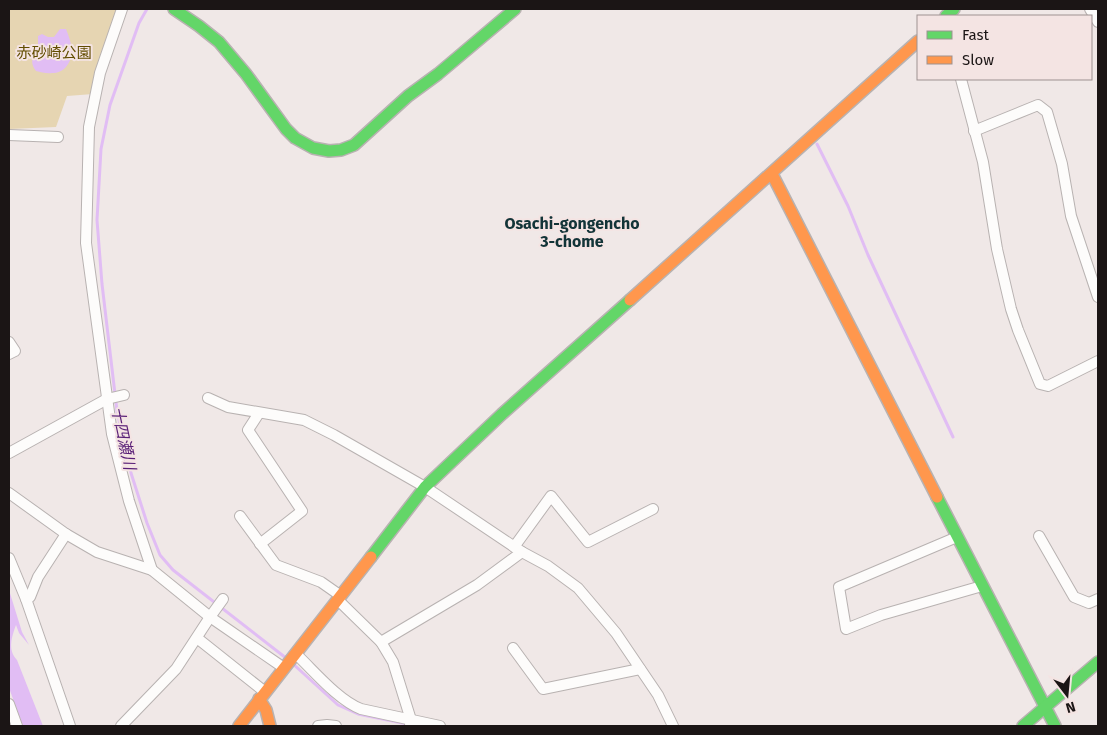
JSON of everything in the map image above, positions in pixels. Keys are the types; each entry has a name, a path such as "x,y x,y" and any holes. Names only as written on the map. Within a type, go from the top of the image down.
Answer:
{"street":[{"path":"122,9 100,73 89,127 86,243 109,398 112,434 129,500 152,570"},
{"path":"174,9 219,42 295,138 313,148 329,151 341,150 354,145 408,96 438,74 515,9"},
{"path":"1090,9 1098,22"},
{"path":"239,726 425,487 442,469 917,42"},
{"path":"961,80 982,162 997,249 1011,309 1040,384 1048,386 1098,361"},
{"path":"974,132 1038,105 1047,112 1062,164 1072,216 1098,297"},
{"path":"9,135 58,136"},
{"path":"772,174 1055,726"},
{"path":"9,342 15,351 9,354"},
{"path":"9,453 109,398 123,395"},
{"path":"208,398 228,407 304,420 425,487 518,549 548,566 578,588 616,633 658,695 673,726"},
{"path":"259,413 248,430 302,511 260,544"},
{"path":"9,493 66,534 97,552 152,570 211,616 285,667"},
{"path":"380,642 477,585 518,549 551,496 588,542 654,509"},
{"path":"240,516 276,565 321,582 340,598 380,642 393,662 411,723"},
{"path":"26,599 30,596 38,577 66,534"},
{"path":"1039,536 1074,597 1089,603 1098,599"},
{"path":"957,537 839,587 846,629 881,615 982,586"},
{"path":"9,558 26,599 70,726"},
{"path":"122,726 176,669 223,600"},
{"path":"197,638 262,696 270,726"},
{"path":"513,648 542,690 640,669"},
{"path":"295,655 337,694 360,709 411,723 440,726"},
{"path":"1023,726 1098,662"},
{"path":"9,704 17,726"}],"green space":[{"name":"赤砂崎公園","path":"9,9 118,9 93,94 67,96 56,127 9,129"}],"shaded area":[{"path":"60,29 66,29 71,44 72,53 69,62 58,72 36,71 32,60 38,45 38,36 42,34 54,37"},
{"path":"9,590 22,632 29,645 19,633 16,625 12,638 12,652 17,660 43,726 23,726 9,688"}],"waterway":[{"name":"十四瀬川","path":"147,9 139,23 110,105 101,149 97,220 102,284 117,411 131,473 147,523 160,555 173,570 286,658"},
{"path":"817,144 848,206 868,255 953,437"},
{"name":"十四瀬川","path":"292,663 338,705 358,714 417,726"}],"traffic: fast":[{"path":"174,9 219,42 295,138 313,148 329,151 341,150 354,145 408,96 438,74 515,9"},
{"path":"947,15 954,9"},
{"path":"371,557 425,487 502,414 630,300"},
{"path":"937,497 1055,726"},
{"path":"1023,726 1098,662"}],"traffic: slow":[{"path":"630,300 917,42"},
{"path":"772,174 937,497"},
{"path":"239,726 371,557"},
{"path":"259,699 266,710 270,726"}],"district":[{"name":"Osachi-gongencho 3-chome","path":"572,232"}]}
